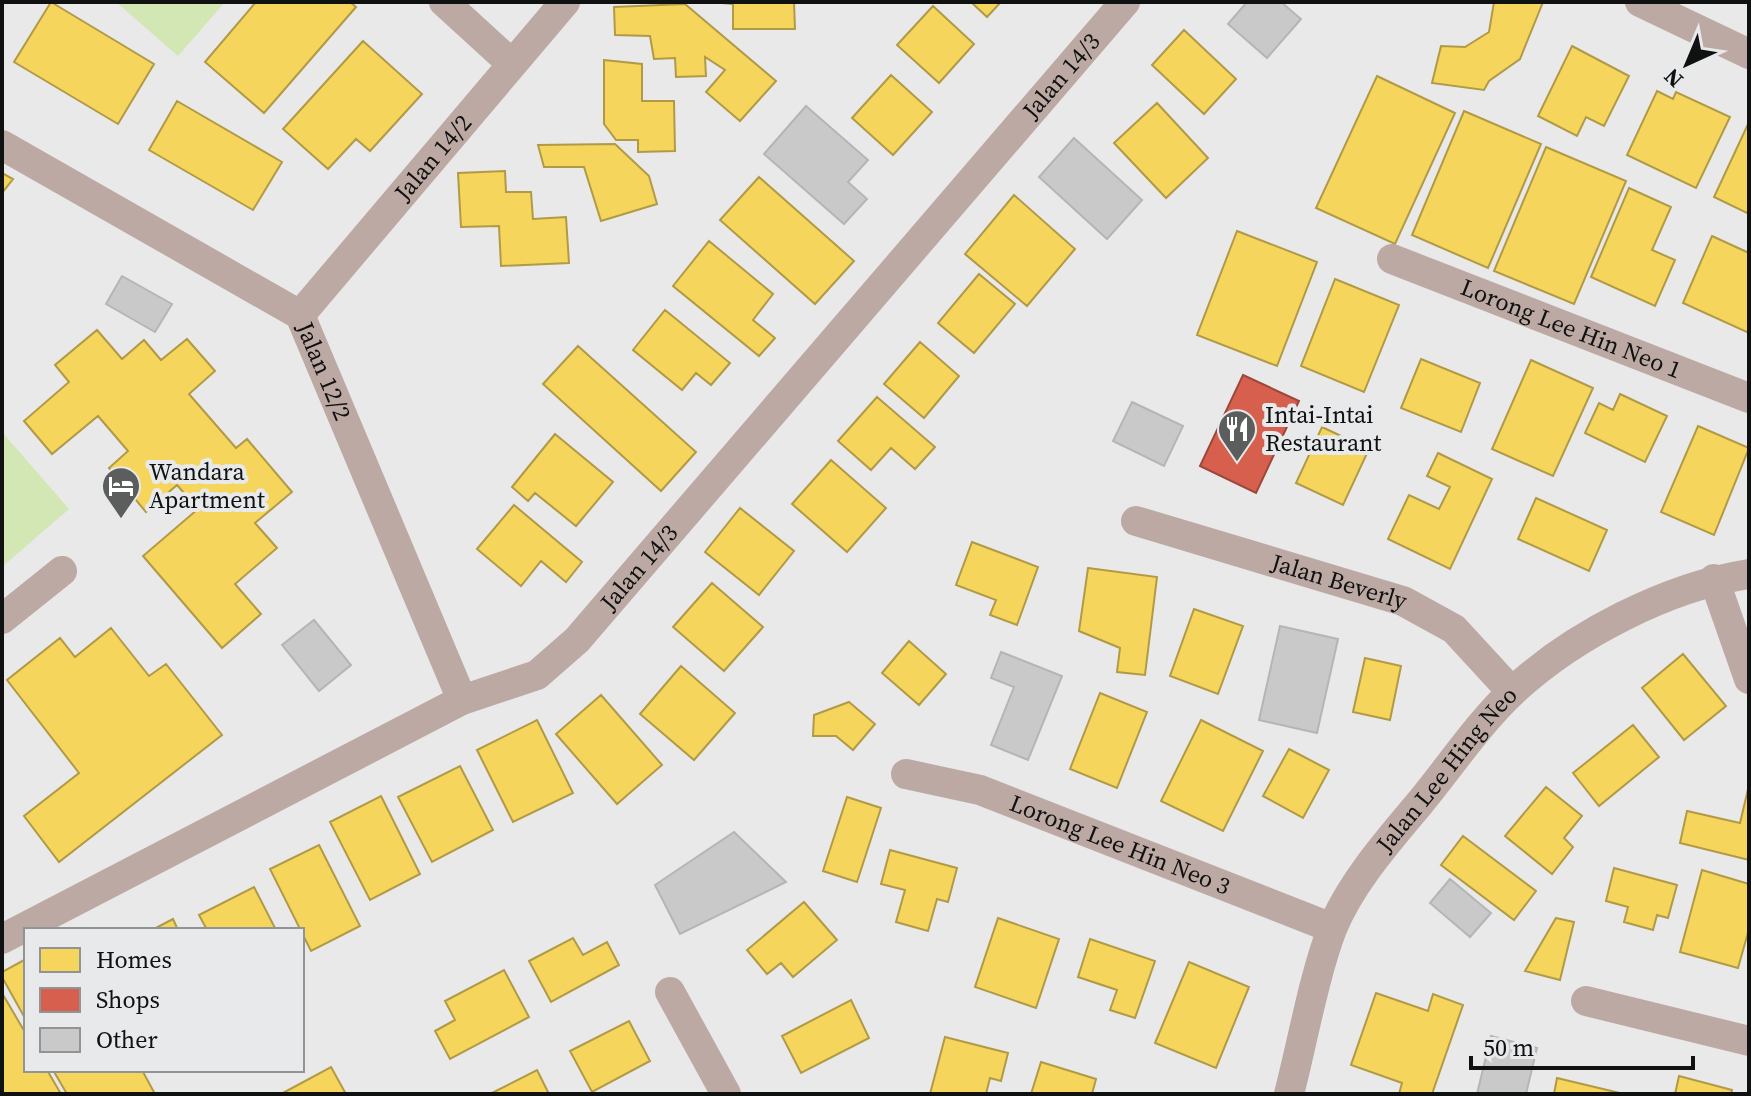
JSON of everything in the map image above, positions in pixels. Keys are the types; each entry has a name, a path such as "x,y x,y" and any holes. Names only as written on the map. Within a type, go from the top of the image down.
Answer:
{"street":[{"path":"444,2 512,64"},
{"name":"Jalan 14/2","path":"300,315 565,2"},
{"name":"Jalan 14/3","path":"2,939 462,700 537,675 577,640 1125,2"},
{"path":"1640,2 1749,54"},
{"name":"Jalan 12/2","path":"2,145 300,315 462,700"},
{"name":"Lorong Lee Hin Neo 1","path":"1392,259 1749,398"},
{"name":"Jalan Beverly","path":"1136,521 1403,601 1454,629 1512,692"},
{"path":"2,619 62,571"},
{"name":"Jalan Lee Hing Neo","path":"1289,1094 1332,928 1361,879 1402,824 1512,692 1591,634 1670,595 1714,579 1749,574"},
{"path":"1714,579 1749,679"},
{"name":"Lorong Lee Hin Neo 3","path":"906,774 980,790 1332,928"},
{"path":"670,992 726,1094"},
{"path":"1586,1001 1749,1041"}],"green space":[{"path":"116,2 225,2 178,56"},
{"path":"2,432 69,509 2,567"}],"building: Homes":[{"path":"51,2 154,64 118,124 14,62"},
{"path":"256,2 350,2 356,7 264,113 205,62"},
{"path":"710,2 794,2 795,29 733,29 733,4"},
{"path":"971,2 1001,2 987,17"},
{"path":"1494,2 1543,2 1520,59 1489,81 1484,90 1432,83 1441,46 1465,47 1489,32"},
{"path":"685,4 776,81 740,121 706,92 725,70 705,57 706,76 676,77 675,58 654,59 650,36 615,35 614,7"},
{"path":"933,6 974,44 939,83 897,45"},
{"path":"1184,30 1236,79 1204,114 1152,65"},
{"path":"363,41 422,94 370,151 356,139 328,169 283,129"},
{"path":"1572,46 1629,76 1604,126 1586,117 1577,136 1538,116"},
{"path":"604,60 642,64 642,101 674,101 675,151 638,152 638,140 616,140 604,124"},
{"path":"891,75 932,112 893,155 852,118"},
{"path":"1377,76 1455,113 1395,244 1316,208"},
{"path":"1657,91 1673,99 1676,92 1730,117 1696,188 1627,155"},
{"path":"177,101 282,162 253,210 149,150"},
{"path":"1157,103 1208,158 1166,198 1114,143"},
{"path":"1464,111 1541,144 1488,268 1412,235"},
{"path":"1749,122 1749,214 1714,197"},
{"path":"615,144 649,176 657,204 601,221 584,167 544,167 538,145"},
{"path":"1546,147 1626,181 1574,304 1494,271"},
{"path":"505,171 506,192 531,192 533,219 566,217 569,263 501,266 499,226 461,227 458,173"},
{"path":"2,173 13,179 2,193"},
{"path":"759,177 854,261 815,304 720,220"},
{"path":"1629,188 1671,207 1652,250 1675,260 1655,306 1591,277"},
{"path":"1014,195 1075,249 1027,306 965,254"},
{"path":"1237,231 1317,262 1277,366 1197,335"},
{"path":"1712,236 1749,253 1749,333 1683,303"},
{"path":"709,241 773,294 753,320 775,338 759,356 673,286"},
{"path":"979,274 1015,304 974,353 938,323"},
{"path":"1335,279 1399,305 1364,392 1301,366"},
{"path":"665,310 730,363 711,385 696,373 682,390 633,350"},
{"path":"97,330 122,359 144,340 161,360 187,339 215,371 189,394 236,448 247,439 292,492 255,523 277,548 235,584 261,614 222,648 143,556 198,509 177,485 146,512 109,468 128,451 98,416 52,454 24,421 69,382 55,365"},
{"path":"920,342 959,376 924,418 884,384"},
{"path":"578,346 696,452 661,491 543,384"},
{"path":"1421,359 1480,383 1461,432 1401,408"},
{"path":"1531,360 1593,388 1553,476 1492,449"},
{"path":"1620,394 1667,416 1645,462 1585,433 1599,403 1613,410"},
{"path":"877,397 935,447 915,469 891,448 871,470 838,441"},
{"path":"1698,426 1749,448 1714,535 1661,512"},
{"path":"1322,427 1369,449 1343,505 1296,483"},
{"path":"555,434 613,482 576,526 535,493 528,501 512,487"},
{"path":"1438,453 1492,479 1450,569 1388,539 1409,495 1439,509 1450,487 1427,476"},
{"path":"831,460 886,508 847,552 792,504"},
{"path":"1536,498 1607,530 1589,571 1518,539"},
{"path":"514,505 582,562 566,582 541,561 521,586 477,549"},
{"path":"740,508 794,551 759,595 705,552"},
{"path":"972,542 1038,567 1017,625 990,615 996,600 956,585"},
{"path":"1088,568 1157,577 1145,675 1117,672 1120,648 1079,631"},
{"path":"712,583 763,627 724,671 673,627"},
{"path":"1194,609 1243,626 1218,694 1170,676"},
{"path":"111,628 149,676 166,664 222,735 59,862 24,816 79,773 7,680 60,638 75,657"},
{"path":"909,641 946,674 919,705 882,673"},
{"path":"1683,654 1726,706 1684,740 1642,688"},
{"path":"1365,658 1401,666 1390,720 1353,712"},
{"path":"681,666 735,713 694,760 640,714"},
{"path":"1100,693 1147,712 1117,788 1070,769"},
{"path":"601,695 662,765 617,804 556,734"},
{"path":"849,702 875,724 853,750 836,736 813,736 814,715"},
{"path":"537,720 573,793 513,822 477,750"},
{"path":"1201,720 1263,751 1223,831 1161,801"},
{"path":"1633,725 1659,757 1599,806 1573,773"},
{"path":"1289,749 1329,770 1303,818 1263,796"},
{"path":"460,766 493,830 432,862 398,797"},
{"path":"1749,785 1749,860 1680,843 1687,811 1740,823"},
{"path":"1546,787 1582,816 1564,838 1573,847 1552,874 1505,836"},
{"path":"381,796 420,874 370,900 330,822"},
{"path":"847,797 881,808 857,882 823,871"},
{"path":"1463,836 1536,891 1514,920 1441,865"},
{"path":"319,845 360,926 311,951 304,937 304,928 300,928 270,869"},
{"path":"890,850 957,868 948,902 937,899 928,931 896,922 905,890 881,884"},
{"path":"1614,868 1677,885 1668,918 1657,915 1653,930 1624,922 1628,907 1606,901"},
{"path":"1702,870 1749,884 1749,929 1738,968 1680,952"},
{"path":"254,887 275,928 206,928 199,915"},
{"path":"804,902 837,940 793,977 781,963 767,974 747,950"},
{"path":"998,918 1059,939 1036,1008 975,987"},
{"path":"1556,918 1574,922 1560,980 1525,971"},
{"path":"173,919 177,928 156,928"},
{"path":"573,938 583,955 607,942 619,965 551,1002 529,961"},
{"path":"1090,939 1155,961 1135,1018 1110,1010 1117,990 1078,977"},
{"path":"24,960 24,1016 2,977 2,972"},
{"path":"1189,962 1249,987 1216,1068 1155,1043"},
{"path":"504,970 529,1017 450,1059 435,1031 455,1020 445,1001"},
{"path":"2,993 24,1031 24,1072 48,1072 61,1094 2,1094"},
{"path":"1376,993 1428,1011 1433,994 1463,1005 1432,1094 1399,1094 1402,1083 1351,1065"},
{"path":"851,1000 869,1038 801,1073 782,1036"},
{"path":"629,1021 650,1061 592,1092 570,1051"},
{"path":"945,1037 1008,1053 1001,1081 990,1078 986,1094 930,1094"},
{"path":"1041,1062 1096,1079 1092,1094 1031,1094"},
{"path":"331,1067 346,1094 281,1094"},
{"path":"537,1070 549,1094 490,1094"},
{"path":"54,1072 143,1072 155,1094 67,1094"},
{"path":"1679,1076 1732,1090 1731,1094 1675,1094"},
{"path":"1557,1078 1624,1094 1554,1094"}],"building: Shops":[{"path":"1243,375 1299,401 1256,493 1200,466"}],"building: Other":[{"path":"1247,2 1281,2 1301,19 1267,58 1228,24"},
{"path":"806,106 868,160 848,182 867,199 844,224 764,154"},
{"path":"1074,138 1142,200 1107,239 1039,177"},
{"path":"122,276 172,304 155,332 106,304"},
{"path":"1132,402 1183,426 1164,466 1113,441"},
{"path":"314,620 351,665 319,691 282,645"},
{"path":"1280,626 1338,639 1317,733 1259,720"},
{"path":"1001,652 1062,676 1028,760 991,745 1014,687 991,678"},
{"path":"734,832 786,882 680,934 655,885"},
{"path":"1450,879 1491,913 1470,937 1430,903"},
{"path":"1491,1036 1537,1048 1526,1094 1477,1094"}],"place":[{"name":"Intai-Intai Restaurant","path":"1237,463"},
{"name":"Wandara Apartment","path":"121,520"}]}
